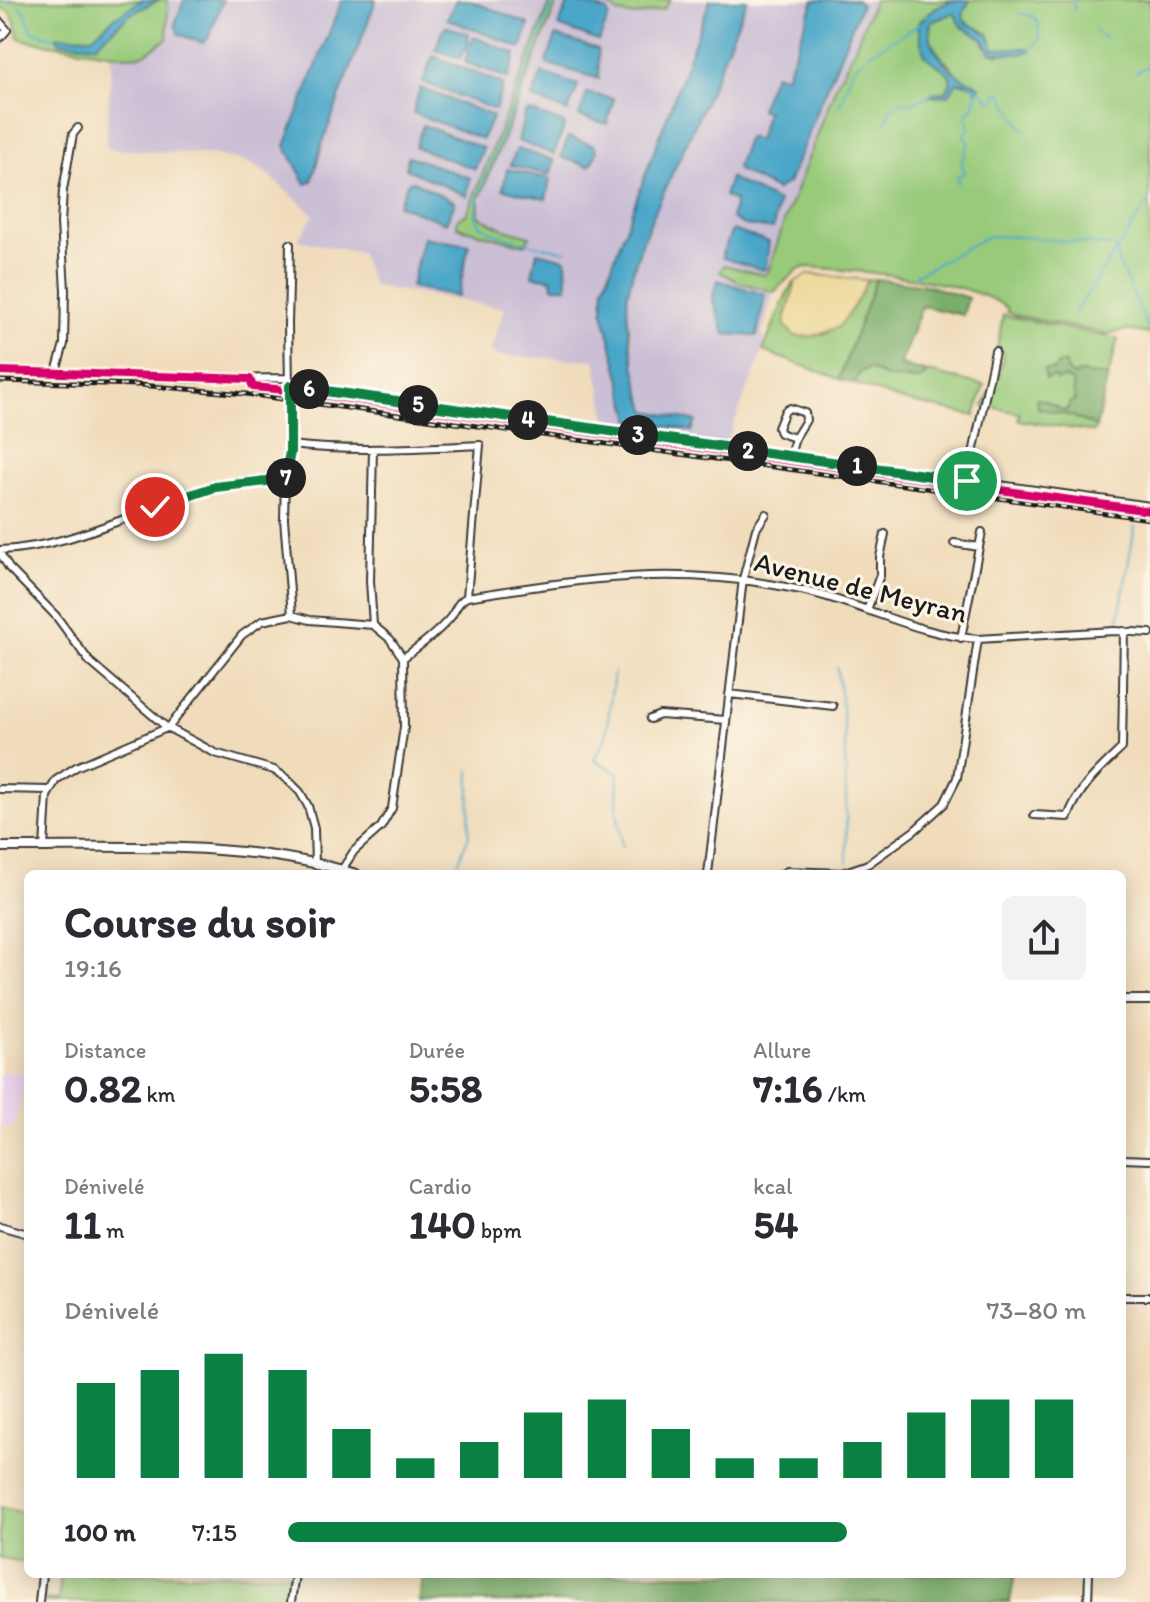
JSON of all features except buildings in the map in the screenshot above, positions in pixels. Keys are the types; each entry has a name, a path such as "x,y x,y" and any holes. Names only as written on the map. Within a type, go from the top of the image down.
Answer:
{"main road":[{"path":"0,847 204,848 334,870"},
{"path":"1126,1000 1150,1000"}],"street":[{"path":"0,22 7,30 0,38"},
{"path":"56,372 64,344 63,190 73,134 78,128"},
{"path":"290,244 290,445 284,519 292,615"},
{"path":"967,481 995,351"},
{"path":"0,371 290,382 1150,506"},
{"path":"790,456 795,438 806,420 805,413 790,408 785,411 778,428 780,433 795,438"},
{"path":"290,445 373,449 480,445 467,597 460,601 452,616 429,640 403,658"},
{"path":"373,449 370,581 373,625"},
{"path":"285,479 215,487 59,542 0,552 9,568 56,616 89,661 169,727 215,753 274,770 286,778 308,806 314,828 315,865"},
{"path":"708,870 743,579 756,529 766,514"},
{"path":"961,638 982,532"},
{"path":"867,610 880,575 885,534"},
{"path":"954,543 979,547"},
{"name":"Avenue de Meyran","path":"467,597 615,576 687,575 743,579 822,595 925,630 961,638 1124,631 1150,633"},
{"path":"44,848 49,790 59,778 76,767 169,727 242,635 262,621 292,615 310,620 373,625 390,639 403,658 404,727 392,808 381,827 354,851 342,870"},
{"path":"1034,815 1068,817 1088,779 1122,748 1124,631"},
{"path":"851,870 868,864 914,831 944,804 957,778 978,639"},
{"path":"729,694 833,706"},
{"path":"650,719 660,715 726,720"},
{"path":"0,789 49,790"},
{"path":"1126,1159 1150,1160"},
{"path":"0,1226 24,1233"},
{"path":"1126,1297 1150,1297"},
{"path":"39,1602 42,1578"},
{"path":"291,1602 294,1578"},
{"path":"1088,1602 1089,1578"}],"shaded area":[{"path":"168,0 342,0 285,146 307,184 313,181 322,144 376,0 602,0 618,13 664,9 670,0 710,0 604,287 603,312 631,419 695,421 647,411 640,398 628,311 628,289 667,182 693,129 747,0 874,0 838,81 768,272 764,276 736,267 724,265 721,268 723,274 774,292 762,333 766,344 725,446 609,431 595,360 490,353 505,308 373,286 361,253 298,240 314,215 266,173 248,162 215,155 109,149 106,144 112,52 128,56 159,46 167,39"},
{"path":"24,1071 24,1087 13,1130 0,1127 0,1073"}],"green space":[{"path":"0,0 168,0 167,39 143,55 128,56 23,40 18,37 9,11 0,8"},
{"path":"551,0 558,0 479,200 479,216 502,228 530,236 525,245 457,227 458,218 467,214"},
{"path":"602,0 670,0 664,9 636,16 618,13"},
{"path":"874,0 955,0 936,7 921,33 932,59 950,76 946,92 956,82 980,87 960,77 936,50 930,35 931,22 954,13 962,27 983,38 985,46 998,55 1025,48 994,50 988,34 964,19 970,0 1150,0 1150,334 1126,330 1108,334 1015,315 992,299 912,278 806,267 797,270 774,292 739,282 720,272 724,265 764,275 768,272 838,81"},
{"path":"876,279 839,379 763,351 793,283 822,334 839,324 867,280"},
{"path":"876,279 926,285 968,298 963,315 922,306 900,365 928,372 920,380 888,378 869,369 860,372 855,384 839,379"},
{"path":"1003,315 1118,339 1108,376 1079,373 1075,376 1069,373 1064,363 1055,376 1072,381 1075,401 1064,411 1044,400 1038,408 1072,416 1096,427 1094,432 1018,420 1020,413 984,406 1001,366 1002,351 997,349"},
{"path":"1064,363 1069,373 1075,376 1079,373 1108,376 1096,427 1072,416 1038,408 1036,399 1064,411 1070,402 1075,401 1072,381 1064,378 1056,380 1055,376 1046,379 1044,370 1054,370"},
{"path":"869,369 920,380 928,372 984,385 975,416 897,399 855,384 860,372"},
{"path":"0,1507 24,1513 24,1562 0,1558"},
{"path":"61,1578 289,1578 286,1602 46,1602 46,1599 58,1600"},
{"path":"423,1578 1014,1578 1010,1602 419,1602"}],"sand":[{"path":"809,274 867,280 839,327 810,337 794,336 784,324 793,283"}],"water":[{"path":"142,0 159,0 132,13 95,45 59,42 57,36 92,37"},
{"path":"184,0 223,0 209,37 203,43 179,34 175,24"},
{"path":"342,0 376,0 322,144 312,181 306,184 285,146"},
{"path":"456,0 469,0 529,24 521,48 447,19"},
{"path":"570,0 607,11 609,16 599,41 558,26"},
{"path":"710,0 747,0 649,226 628,298 629,331 643,401 648,411 696,421 692,431 631,420 603,312 604,287"},
{"path":"814,0 857,0 861,5 788,183 776,190 736,169 748,137 758,140 767,112 760,109 774,74 786,76"},
{"path":"955,0 970,0 964,19 988,34 994,49 1026,48 1030,51 1022,54 991,53 982,38 962,27 954,13 931,22 930,38 941,58 961,77 980,87 976,91 973,84 957,82 949,95 930,96 931,93 946,92 951,78 926,56 918,23 936,7"},
{"path":"445,26 469,34 468,44 474,37 516,54 508,78 465,62 468,50 465,48 460,58 435,50"},
{"path":"556,36 598,49 599,79 546,63"},
{"path":"433,56 503,84 495,110 423,82"},
{"path":"542,73 578,85 568,112 532,98"},
{"path":"420,88 493,116 482,139 413,113"},
{"path":"587,93 614,99 607,124 579,116"},
{"path":"529,111 565,124 554,154 518,141 525,113"},
{"path":"423,125 483,148 475,169 415,147"},
{"path":"568,137 594,145 597,151 589,166 561,157"},
{"path":"517,149 554,160 550,175 510,165"},
{"path":"408,156 470,178 467,196 406,169"},
{"path":"507,169 550,179 546,199 503,189"},
{"path":"730,178 778,202 773,229 744,225 731,218 735,201 724,196"},
{"path":"413,181 455,202 446,223 398,205 408,182"},
{"path":"732,230 769,242 763,270 723,258"},
{"path":"423,237 469,245 458,296 411,287"},
{"path":"537,252 566,259 567,287 553,287 552,279 532,276"},
{"path":"718,280 765,295 757,336 725,334 712,298"}],"waterway":[{"path":"0,0 12,2"},
{"path":"554,0 477,200 476,213 480,224 496,233 566,251"},
{"path":"1073,0 1074,10"},
{"path":"18,6 25,12 32,31 56,38"},
{"path":"1019,13 1033,16 1038,22 1040,40 1029,50"},
{"path":"839,106 854,67 870,53 918,25"},
{"path":"1095,31 1106,39"},
{"path":"1136,72 1147,67 1150,71"},
{"path":"958,183 957,176 965,173 961,164 969,142 964,137 969,130 966,114 973,108 978,90 968,82"},
{"path":"979,90 990,101 1000,91 1026,130"},
{"path":"884,124 890,109 902,102 911,103 932,94"},
{"path":"1071,318 1150,200"},
{"path":"916,275 988,236 1111,246 1116,250 1118,262 1149,330"},
{"path":"1118,622 1135,526"},
{"path":"837,667 845,734 847,863"},
{"path":"614,672 606,736 594,760 618,773 617,811 622,847"},
{"path":"456,870 469,835 470,769"}],"railway":[{"path":"0,381 139,385 246,394 1150,519"}],"cycle path":[{"path":"0,371 250,379 253,387 1150,511"}],"route":[{"path":"155,507 215,487 285,479 290,452 290,386 967,481"}]}
